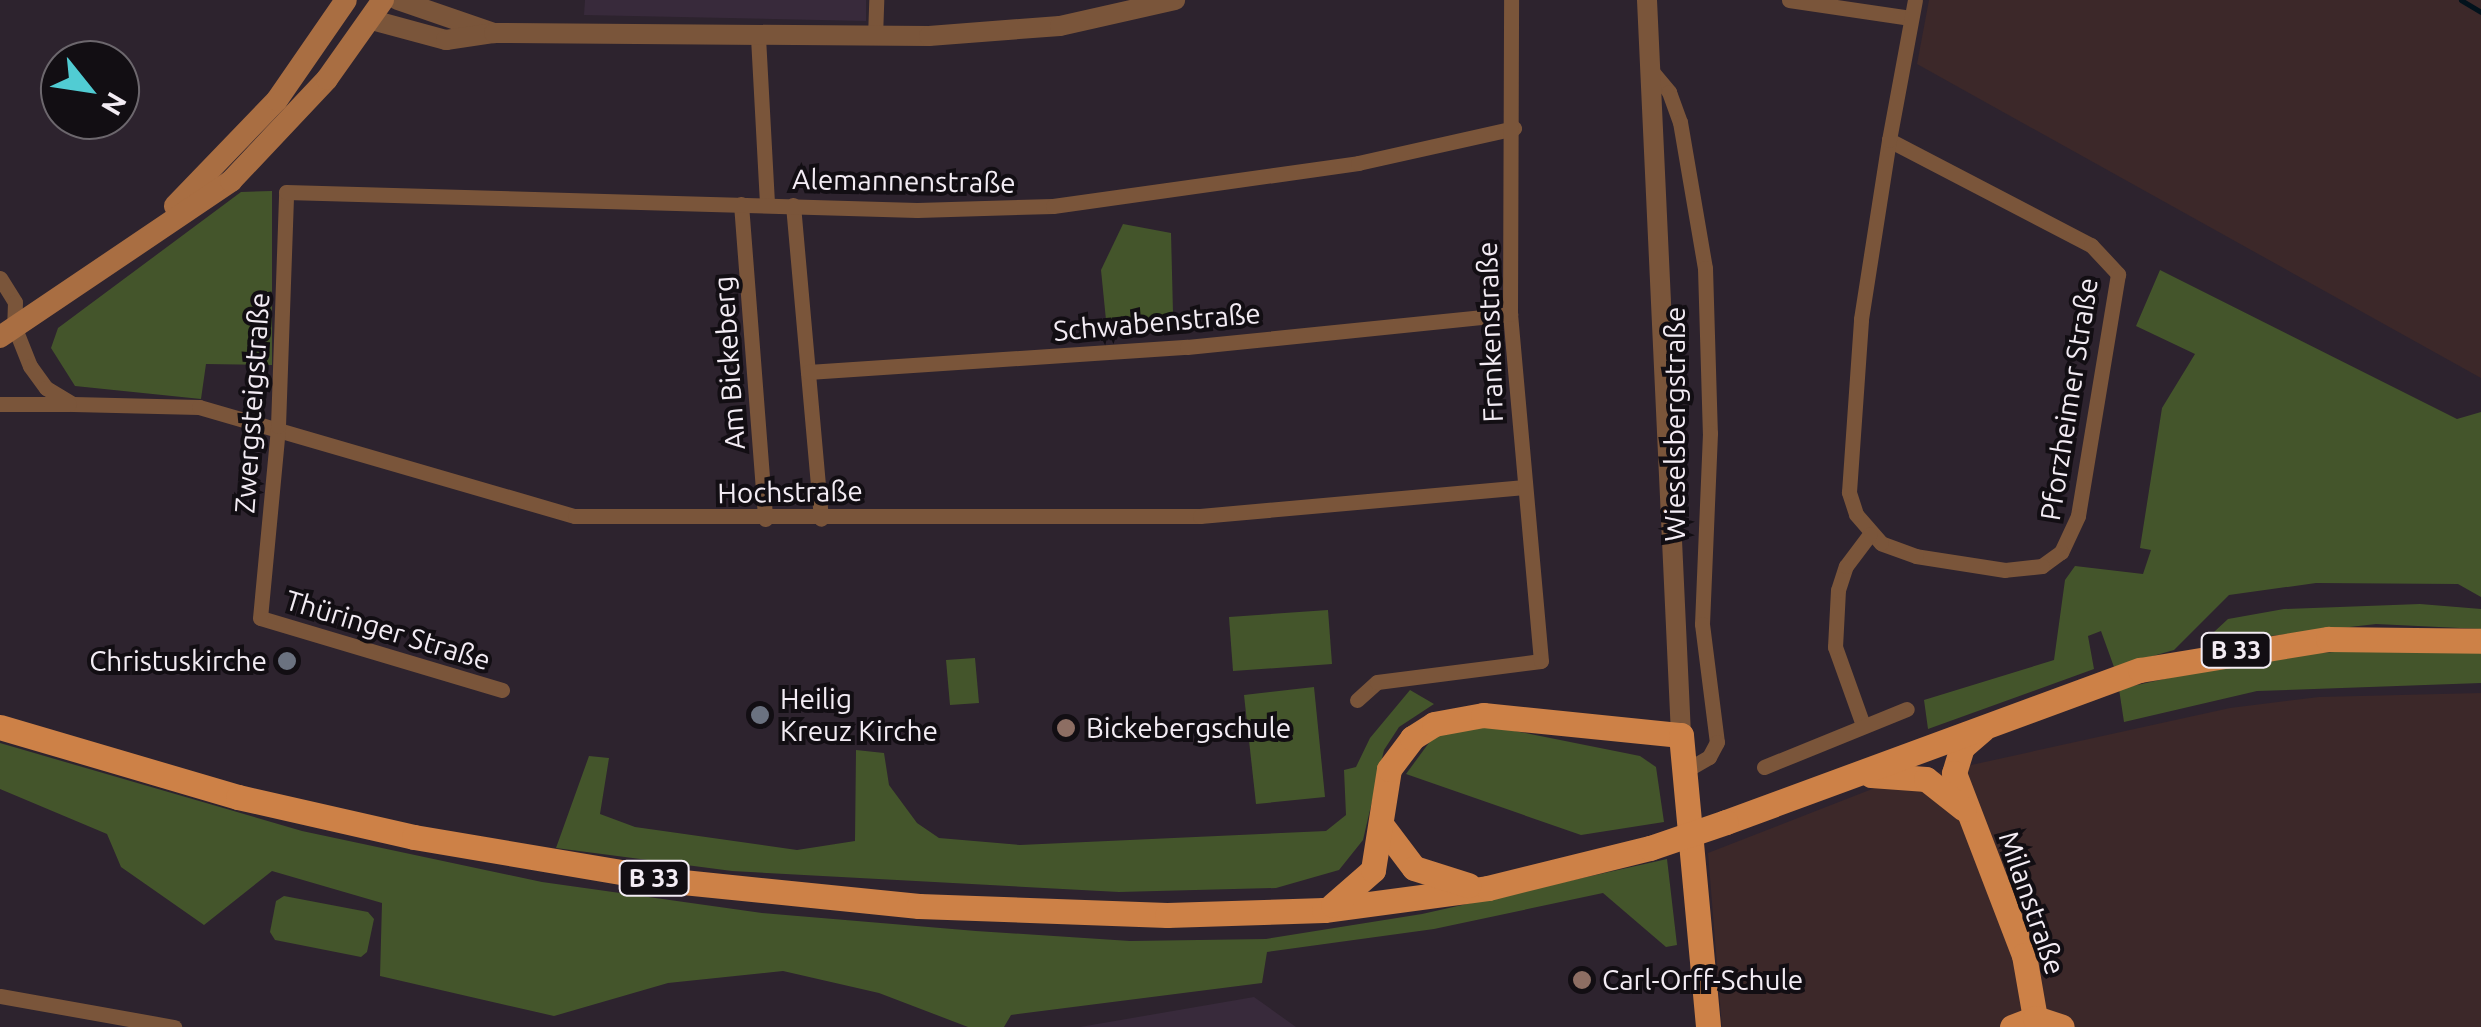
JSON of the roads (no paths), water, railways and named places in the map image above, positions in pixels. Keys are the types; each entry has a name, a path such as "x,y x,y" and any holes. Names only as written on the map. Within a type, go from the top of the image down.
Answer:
{"main road":[{"path":"140,240 277,100 342,1"},
{"path":"3,326 231,181 316,92 377,10"},
{"name":"B 33","path":"0,727 326,818 673,881 1018,911 1324,910 1488,888 1650,848 1999,717 2140,670 2251,648 2369,637 2481,641"},
{"path":"1324,910 1366,880 1378,859 1382,794 1396,757 1412,738 1446,719 1483,715 1681,735"},
{"name":"Milanstraße","path":"1999,717 1957,757 1954,773 2024,955 2024,1022"},
{"name":"Wieselsbergstraße","path":"1681,735 1708,1027"},
{"path":"1846,777 1916,776 1966,810"},
{"path":"1382,826 1414,868 1488,888"},
{"path":"2024,1022 2062,1027"}],"street":[{"path":"398,0 494,33 758,37 875,36 1060,26 1175,0"},
{"path":"875,36 876,0"},
{"name":"Frankenstraße","path":"1357,700 1376,682 1542,662 1522,487 1510,314 1514,128 1511,0"},
{"name":"Wieselsbergstraße","path":"1647,0 1681,735"},
{"path":"1790,0 1911,18"},
{"path":"1863,725 1835,648 1838,590 1846,566 1870,534 1849,492 1851,423 1889,140 1915,0"},
{"path":"342,1 377,10 423,38 474,40 494,33"},
{"path":"758,37 767,204"},
{"name":"Wieselsbergstraße","path":"1650,69 1662,79 1680,122 1705,268 1710,433 1702,624 1716,700 1714,750 1683,772"},
{"name":"Alemannenstraße","path":"286,192 792,205 1053,206 1358,162 1514,128"},
{"name":"Pforzheimer Straße","path":"1870,534 1916,556 2006,570 2042,566 2061,552 2078,516 2118,274 2092,245 1889,140"},
{"name":"Zwergsteigstraße","path":"260,618 278,426 286,192"},
{"name":"Am Bickeberg","path":"742,204 765,519"},
{"path":"792,205 820,518"},
{"path":"0,278 15,302 3,326 46,388 73,404"},
{"name":"Schwabenstraße","path":"808,372 1187,347 1510,314"},
{"name":"Hochstraße","path":"0,404 199,408 278,426 575,516 1200,516 1522,487"},
{"name":"Thüringer Straße","path":"260,618 502,690"},
{"path":"1764,767 1906,709"},
{"path":"0,996 174,1027"}],"waterway":[{"path":"2461,0 2481,12"}],"place":[{"name":"Christuskirche","path":"287,661"},
{"name":"Heilig Kreuz Kirche","path":"760,715"},
{"name":"Bickebergschule","path":"1066,728"},
{"name":"Carl-Orff-Schule","path":"1582,980"}]}
